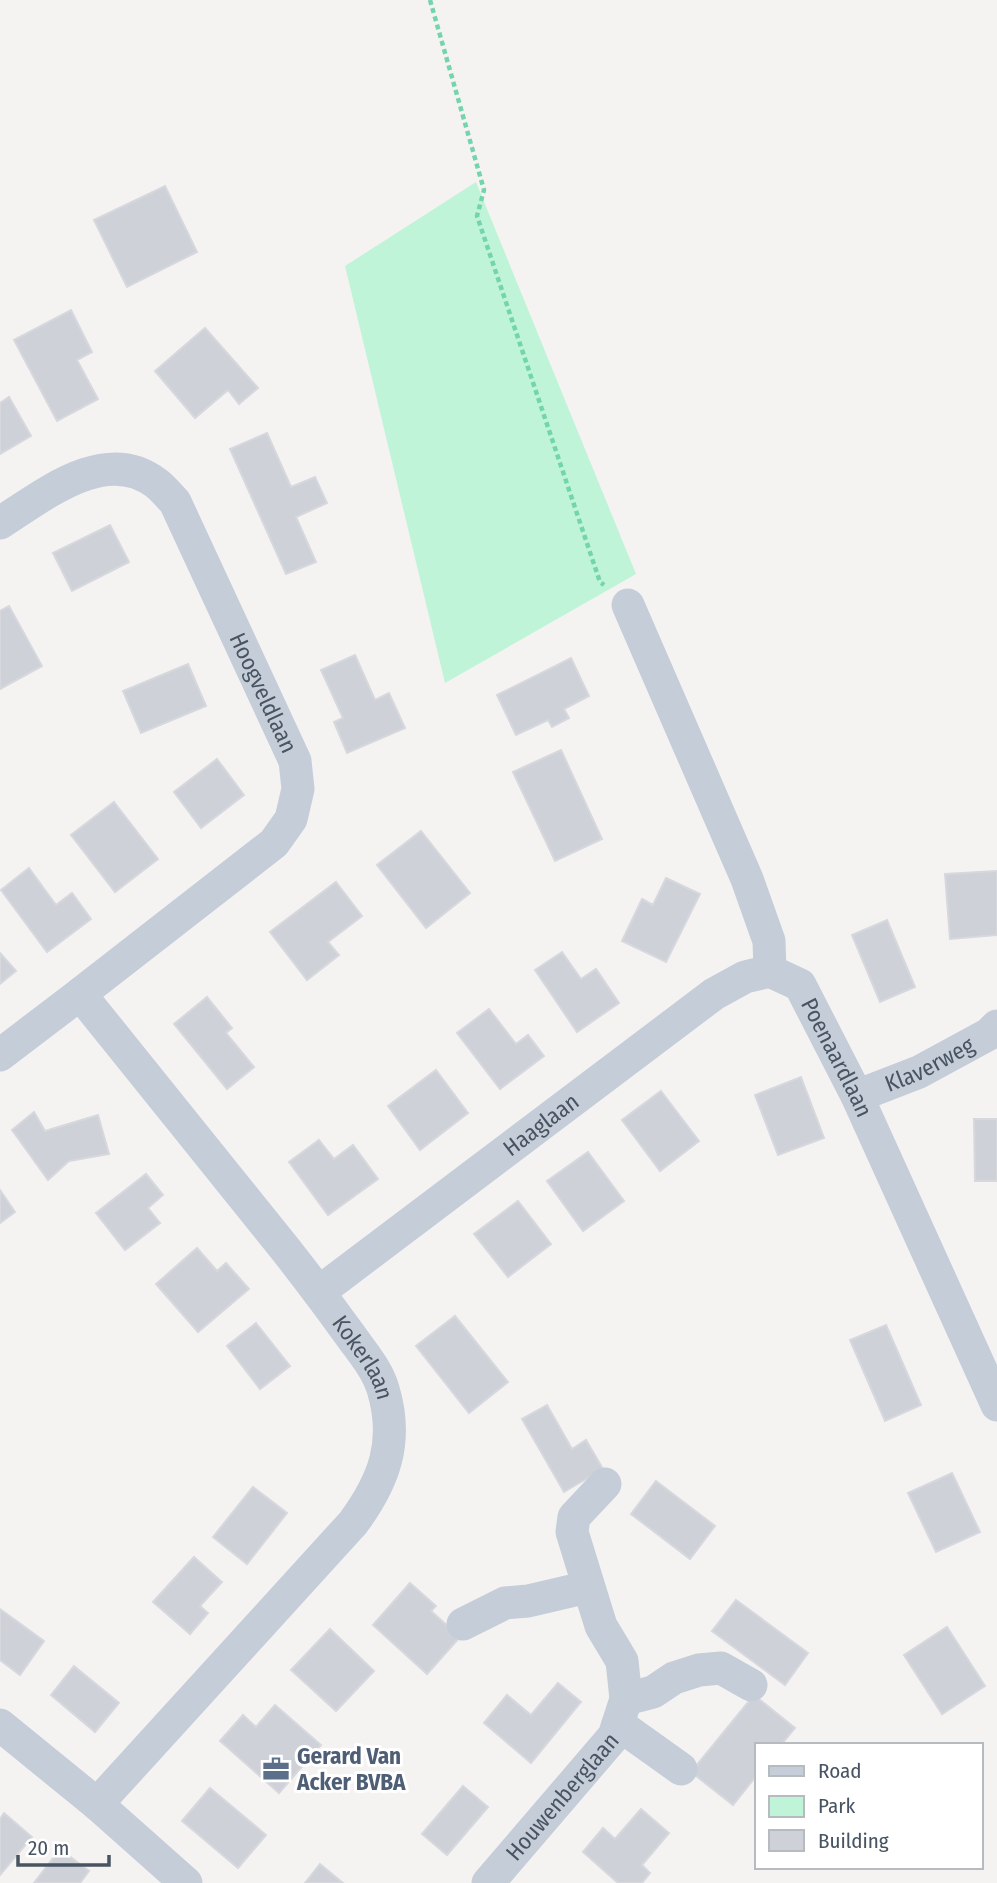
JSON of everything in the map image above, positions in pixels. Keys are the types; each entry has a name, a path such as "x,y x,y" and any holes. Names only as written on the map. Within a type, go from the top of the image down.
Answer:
{"street":[{"name":"Hoogveldlaan","path":"0,523 68,481 101,470 130,470 155,482 175,502 295,761 298,789 291,819 274,843 80,993"},
{"path":"628,605 747,878 769,941 770,971"},
{"name":"Poenaardlaan","path":"770,971 800,985 857,1096 997,1405"},
{"name":"Haaglaan","path":"319,1292 714,993 745,977 770,971"},
{"path":"0,1055 80,993"},
{"name":"Kokerlaan","path":"80,993 319,1292 369,1360 383,1388 389,1442 383,1471 373,1496 353,1523 97,1804"},
{"name":"Klaverweg","path":"857,1096 919,1072 989,1034 997,1026"},
{"path":"605,1484 574,1517 572,1532 601,1626 622,1661 622,1712 681,1769"},
{"path":"463,1624 505,1603 528,1601 588,1587"},
{"path":"622,1712 674,1678 699,1670 721,1668 751,1685"},
{"name":"Houwenberglaan","path":"488,1883 614,1736 622,1712"},
{"path":"0,1725 97,1804 186,1883"}],"path":[{"path":"430,0 484,190 477,216 600,582 628,605"}],"green space":[{"path":"476,182 636,574 445,683 345,266"}],"building":[{"path":"165,186 197,252 127,287 94,220"},
{"path":"71,310 92,352 77,360 98,399 57,421 14,340"},
{"path":"205,328 258,388 239,404 228,390 195,418 155,371"},
{"path":"9,397 31,436 0,454 0,403"},
{"path":"267,433 291,487 315,477 327,503 296,517 316,562 286,574 230,449"},
{"path":"110,525 129,562 72,591 53,553"},
{"path":"9,606 42,666 0,689 0,611"},
{"path":"355,655 375,700 389,693 405,728 347,753 334,722 343,718 321,670"},
{"path":"571,658 589,696 564,709 569,718 552,727 548,720 516,735 497,695"},
{"path":"188,664 206,706 141,733 123,691"},
{"path":"561,750 602,839 555,861 513,772"},
{"path":"217,759 244,795 201,828 174,792"},
{"path":"114,802 158,859 115,892 71,835"},
{"path":"421,831 470,893 426,928 377,865"},
{"path":"29,868 56,905 72,893 91,919 47,952 1,890"},
{"path":"997,871 997,935 950,939 945,874"},
{"path":"666,878 700,894 666,962 622,941 642,899 653,905"},
{"path":"336,882 362,916 328,942 339,955 307,980 270,932"},
{"path":"887,920 915,987 880,1002 852,935"},
{"path":"562,952 581,979 596,969 619,1003 577,1032 535,970"},
{"path":"0,953 16,971 0,984"},
{"path":"207,997 232,1028 226,1033 254,1067 227,1089 174,1024"},
{"path":"489,1009 516,1044 528,1035 544,1056 500,1089 457,1033"},
{"path":"436,1070 468,1113 420,1150 388,1106"},
{"path":"801,1077 824,1138 778,1155 755,1095"},
{"path":"661,1091 699,1141 660,1171 622,1120"},
{"path":"34,1112 45,1131 98,1115 109,1154 69,1161 48,1180 12,1130"},
{"path":"974,1119 997,1119 997,1181 975,1181"},
{"path":"319,1140 334,1159 353,1145 378,1179 328,1215 289,1162"},
{"path":"588,1152 624,1201 583,1231 547,1181"},
{"path":"146,1174 163,1195 148,1208 160,1223 125,1250 96,1213"},
{"path":"0,1190 15,1212 0,1223"},
{"path":"518,1201 551,1244 508,1277 474,1234"},
{"path":"197,1248 217,1271 226,1263 249,1289 198,1332 156,1284"},
{"path":"455,1316 508,1382 469,1413 416,1346"},
{"path":"256,1323 290,1366 260,1389 227,1346"},
{"path":"886,1325 921,1405 885,1421 850,1340"},
{"path":"547,1405 572,1449 586,1440 603,1469 564,1492 522,1419"},
{"path":"952,1473 980,1532 936,1552 908,1493"},
{"path":"656,1481 715,1526 690,1559 631,1514"},
{"path":"253,1487 287,1513 247,1564 213,1537"},
{"path":"194,1557 222,1582 200,1606 208,1613 190,1634 153,1602"},
{"path":"410,1583 436,1606 431,1611 460,1637 427,1674 373,1625"},
{"path":"736,1600 808,1653 785,1685 712,1631"},
{"path":"0,1609 44,1641 20,1675 0,1660"},
{"path":"947,1627 985,1686 942,1714 904,1655"},
{"path":"330,1629 374,1671 336,1711 291,1670"},
{"path":"74,1666 119,1703 95,1732 51,1695"},
{"path":"558,1683 581,1702 531,1763 484,1723 507,1695 531,1715"},
{"path":"754,1695 795,1728 783,1743 755,1743 755,1778 733,1805 691,1772"},
{"name":"Gerard Van Acker BVBA","path":"275,1705 321,1745 279,1793 220,1741 243,1715 256,1727"},
{"path":"463,1786 488,1807 447,1855 422,1834"},
{"path":"210,1788 266,1835 238,1868 182,1821"},
{"path":"641,1809 669,1833 642,1865 650,1873 642,1883 618,1883 583,1852 603,1828 615,1839"},
{"path":"4,1813 32,1837 0,1875 0,1819"},
{"path":"60,1849 89,1871 80,1883 34,1883"},
{"path":"320,1864 343,1883 305,1883"}],"place":[{"name":"Gerard Van Acker BVBA","path":"276,1769"}]}
